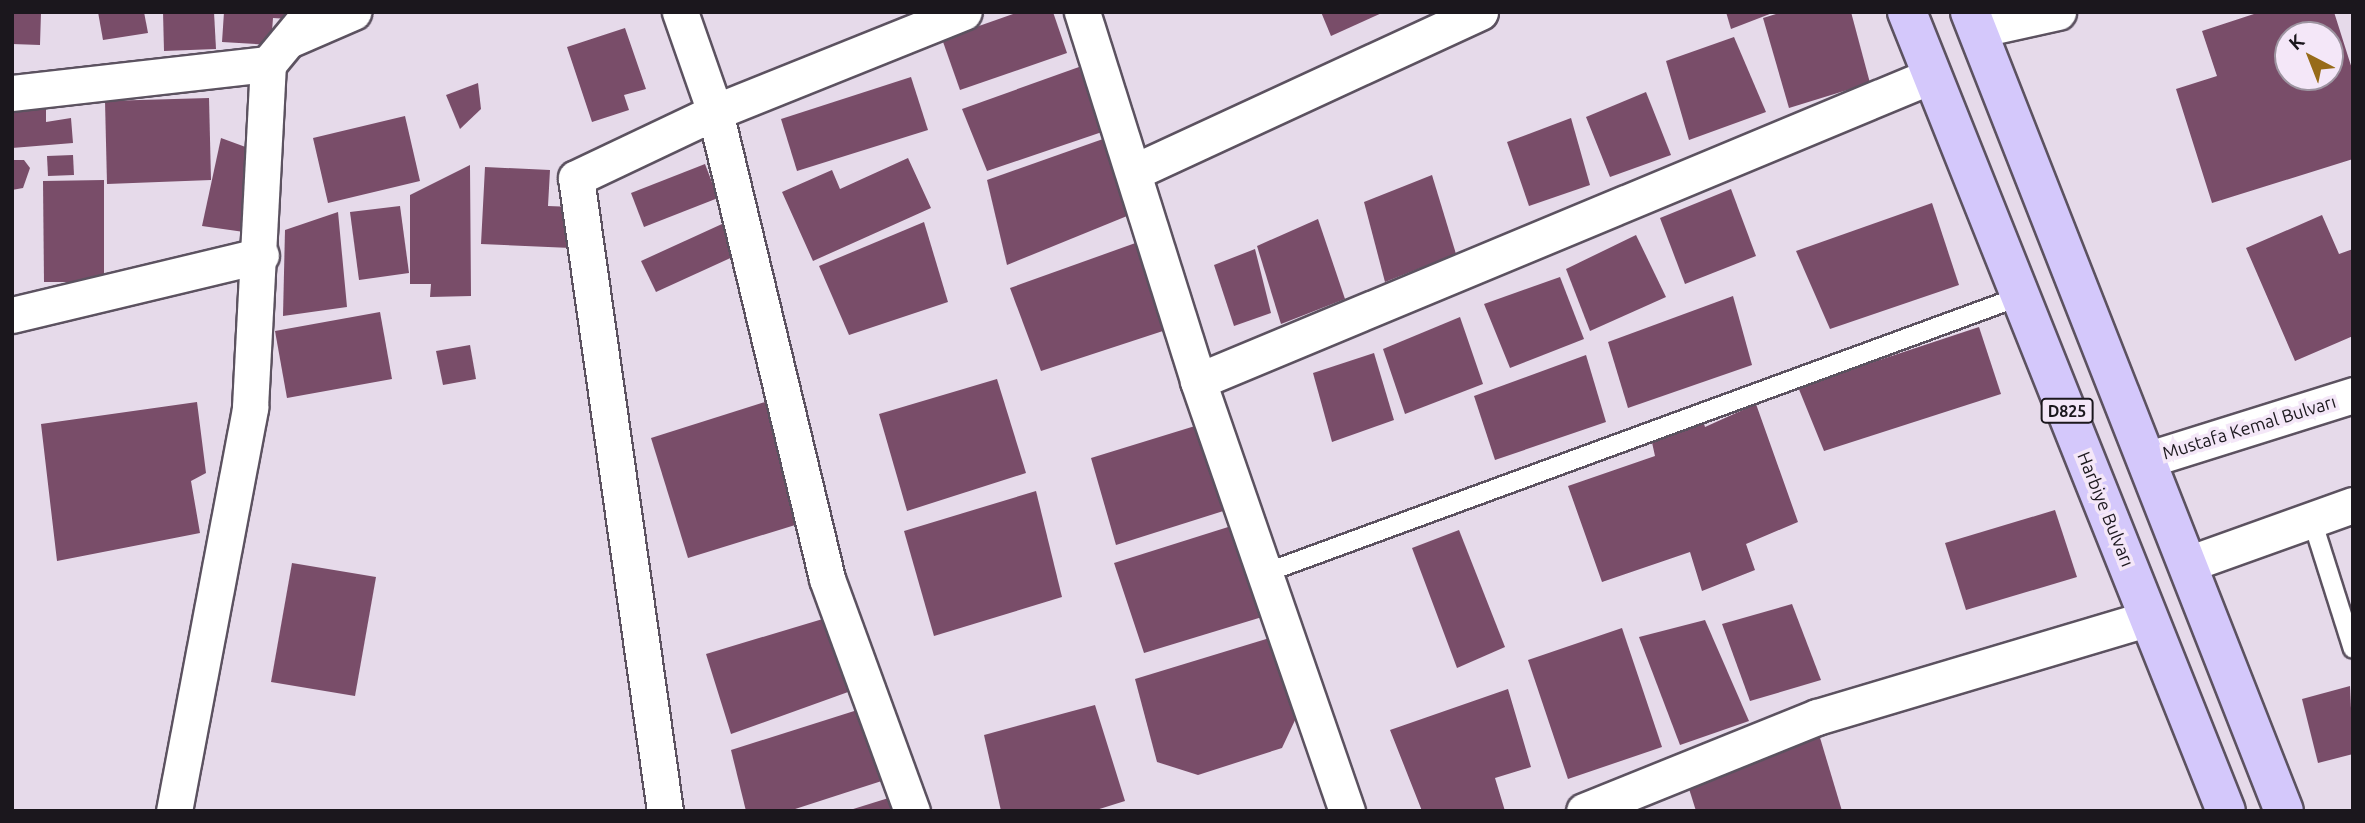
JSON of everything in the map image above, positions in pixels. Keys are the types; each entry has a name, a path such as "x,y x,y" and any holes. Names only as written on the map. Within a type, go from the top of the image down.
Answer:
{"main road":[{"name":"Harbiye Bulvarı","path":"1907,12 2226,811"},
{"name":"D825","path":"1973,21 2284,811"}],"street":[{"path":"174,811 250,407 275,53 311,12"},
{"path":"12,93 275,53 353,12"},
{"path":"680,12 715,112 827,579 912,811"},
{"path":"665,811 576,178 715,112 964,12"},
{"path":"1082,12 1136,171 1198,380 1347,811"},
{"path":"1136,171 1480,12"},
{"path":"1973,21 2058,12"},
{"path":"1198,380 1933,75"},
{"path":"12,314 261,255"},
{"name":"Mustafa Kemal Bulvarı","path":"2146,460 2353,395"},
{"path":"2188,565 2353,505"},
{"path":"1584,811 1640,802 1817,717 2149,618"}],"lane":[{"path":"1265,573 2021,296"},
{"path":"2312,520 2353,649"}],"building":[{"path":"12,12 41,12 40,45 12,44"},
{"path":"98,12 144,12 148,33 103,40"},
{"path":"163,12 214,12 216,49 164,51"},
{"path":"224,12 306,12 305,20 273,18 271,45 222,42"},
{"path":"1019,12 1053,12 1067,53 960,90 942,39"},
{"path":"1321,12 1384,12 1331,36"},
{"path":"1726,12 1775,12 1731,29"},
{"path":"1782,12 1851,12 1870,83 1789,108 1763,18"},
{"path":"2260,12 2334,12 2337,21 2274,21 2274,91 2344,91 2344,44 2353,72 2353,159 2212,203 2176,89 2217,76 2202,31"},
{"path":"625,28 646,89 624,95 629,110 592,122 567,47"},
{"path":"1734,37 1766,112 1689,140 1666,61"},
{"path":"1079,67 1102,132 987,171 962,109"},
{"path":"911,77 928,130 797,171 781,119"},
{"path":"478,83 481,109 460,129 446,95"},
{"path":"1646,92 1671,155 1610,177 1586,117"},
{"path":"209,98 211,180 107,184 105,101"},
{"path":"46,109 46,122 71,118 73,143 12,148 12,112"},
{"path":"405,116 420,181 328,203 313,138"},
{"path":"1571,118 1590,185 1529,206 1507,142"},
{"path":"221,138 251,149 244,232 202,226"},
{"path":"1103,139 1132,214 1007,265 987,180"},
{"path":"73,155 74,175 48,176 47,156"},
{"path":"908,158 931,208 813,261 782,192 832,170 840,189"},
{"path":"12,160 24,160 30,168 23,188 12,190"},
{"path":"705,164 718,198 644,227 631,193"},
{"path":"470,165 471,296 430,297 431,284 410,284 410,195"},
{"path":"485,167 550,170 548,206 573,207 571,248 481,244"},
{"path":"1432,175 1456,254 1385,282 1364,202"},
{"path":"104,180 104,282 44,282 43,181"},
{"path":"1731,189 1756,256 1685,284 1660,218"},
{"path":"1932,203 1959,285 1830,329 1796,251"},
{"path":"400,206 409,273 359,280 350,212"},
{"path":"338,212 347,307 283,316 285,230"},
{"path":"2322,215 2339,254 2353,249 2353,336 2295,361 2246,248"},
{"path":"1318,219 1345,299 1281,324 1257,246"},
{"path":"924,222 948,302 849,335 819,266"},
{"path":"722,224 737,255 656,292 641,261"},
{"path":"1636,235 1666,297 1590,331 1566,269"},
{"path":"1141,241 1166,330 1041,371 1010,288"},
{"path":"1255,249 1271,313 1234,326 1214,265"},
{"path":"1560,277 1584,339 1510,368 1484,304"},
{"path":"1733,296 1752,365 1628,408 1608,342"},
{"path":"380,312 392,379 287,398 275,331"},
{"path":"1460,317 1483,384 1405,414 1383,349"},
{"path":"1979,327 2001,394 1824,451 1798,387"},
{"path":"470,345 476,379 443,385 436,351"},
{"path":"1374,353 1394,420 1332,442 1313,373"},
{"path":"1586,355 1606,422 1495,460 1474,396"},
{"path":"997,379 1026,473 907,511 879,414"},
{"path":"768,401 805,522 688,558 651,438"},
{"path":"197,402 206,473 191,481 200,533 57,561 41,424"},
{"path":"1756,404 1798,522 1746,544 1755,570 1702,591 1690,552 1602,582 1568,486 1655,456 1651,438 1703,420 1705,427"},
{"path":"1208,422 1236,507 1116,545 1091,458"},
{"path":"1036,491 1062,597 934,636 904,531"},
{"path":"2055,510 2077,577 1966,610 1945,543"},
{"path":"1244,522 1275,613 1144,653 1114,563"},
{"path":"1459,530 1505,647 1457,668 1412,548"},
{"path":"292,563 376,577 355,696 271,682"},
{"path":"1792,604 1821,680 1750,701 1722,624"},
{"path":"836,615 862,687 731,734 706,654"},
{"path":"1705,620 1749,721 1680,745 1639,637"},
{"path":"1622,628 1662,747 1568,779 1528,660"},
{"path":"1273,637 1296,718 1282,748 1198,775 1157,762 1135,679"},
{"path":"2350,686 2353,754 2318,763 2302,699"},
{"path":"1508,689 1531,767 1495,778 1505,811 1422,811 1390,730"},
{"path":"1095,705 1125,801 1093,811 1001,811 984,735"},
{"path":"870,706 894,777 789,811 746,811 731,750"},
{"path":"1818,731 1842,811 1696,811 1685,776"},
{"path":"895,796 900,811 850,811 850,810"}]}
